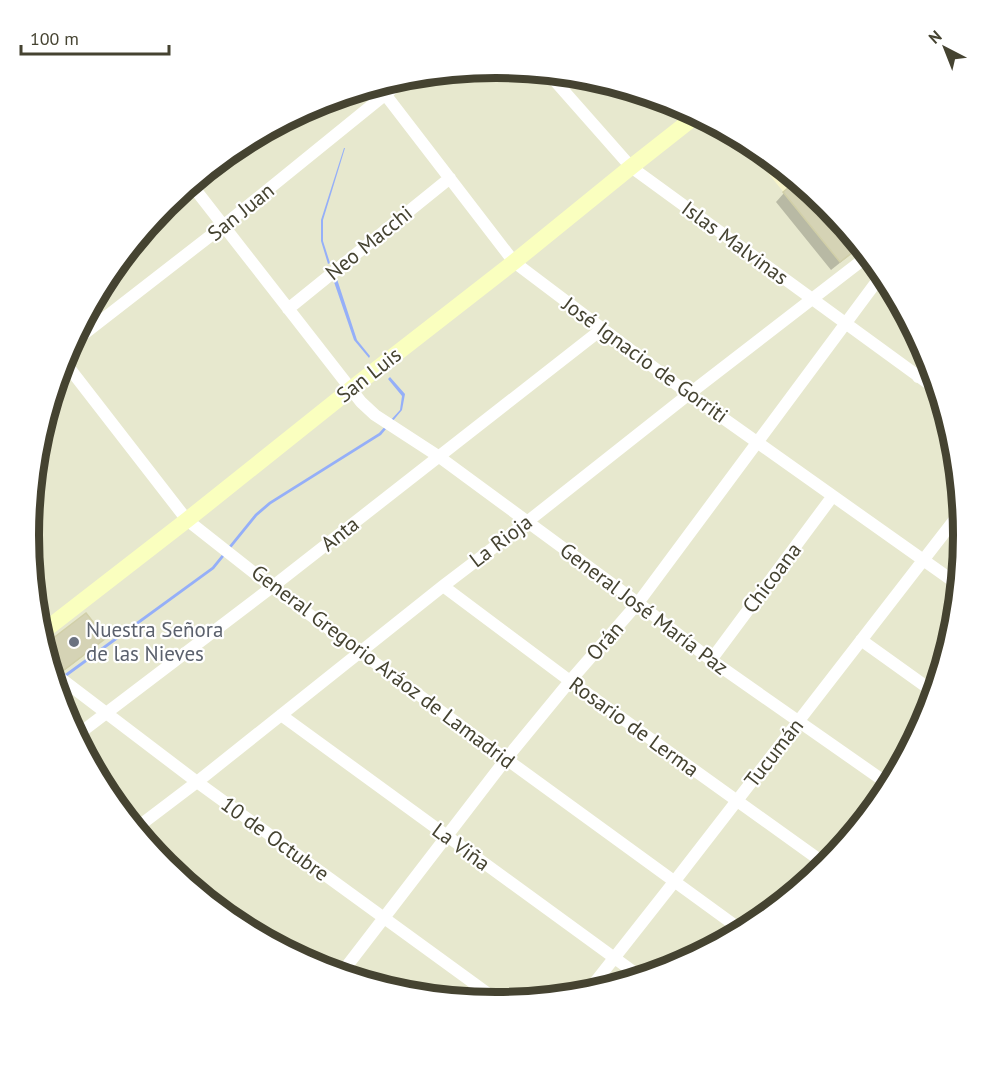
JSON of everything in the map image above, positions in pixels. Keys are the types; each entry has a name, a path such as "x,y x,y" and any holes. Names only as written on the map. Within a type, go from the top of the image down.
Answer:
{"street":[{"name":"Islas Malvinas","path":"556,82 631,167 928,384"},
{"name":"José Ignacio de Gorriti","path":"384,93 514,262 689,393 951,580"},
{"name":"San Juan","path":"87,332 223,226 377,94"},
{"name":"San Luis","path":"49,627 514,262 690,121"},
{"name":"Neo Macchi","path":"288,309 450,178"},
{"name":"General José María Paz","path":"196,191 361,402 375,415 438,456 638,603 711,660 883,780"},
{"name":"La Rioja","path":"142,824 689,393 862,261"},
{"name":"Orán","path":"346,968 506,759 638,603 877,281"},
{"name":"Anta","path":"83,731 272,587 602,329"},
{"name":"General Gregorio Aráoz de Lamadrid","path":"70,369 187,520 272,587 735,926"},
{"path":"918,377 923,370"},
{"name":"Chicoana","path":"711,660 832,496"},
{"name":"Tucumán","path":"595,982 953,521"},
{"name":"Rosario de Lerma","path":"443,586 570,681 819,860"},
{"path":"861,640 928,688"},
{"name":"10 de Octubre","path":"62,679 197,782 487,993"},
{"name":"La Viña","path":"281,715 633,972"}],"shaded area":[{"path":"467,79 526,79 556,82 644,102 699,125 725,139 751,155 798,192 820,212 859,257 877,281 907,333 930,388 938,417 945,446 953,506 954,536 950,595 930,683 907,738 893,764 877,790 840,837 820,859 775,898 751,916 699,946 644,969 615,977 586,984 526,992 496,993 437,989 349,969 294,946 268,932 242,916 195,879 173,859 134,814 116,790 86,738 63,683 55,654 48,625 40,565 40,506 43,476 63,388 86,333 100,307 116,281 153,234 173,212 218,173 242,155 294,125 349,102 378,94 407,87"},
{"path":"757,160 820,212 854,251 840,262"}],"water":[{"path":"344,148 323,220 323,241 330,263 328,264 321,241 321,220"},
{"path":"337,279 357,340 370,356 369,358 354,340 334,282"},
{"path":"390,377 405,394 402,410 381,435 271,504 257,516 214,569 62,680 61,677 212,567 255,514 269,502 379,433 400,410 402,396 388,379"}],"building":[{"path":"791,186 798,192 820,212 854,251 840,262 783,192"},
{"name":"Nuestra Señora de las Nieves","path":"86,613 106,638 64,670 58,666 51,639"}],"place":[{"name":"Nuestra Señora de las Nieves","path":"74,642"}]}
